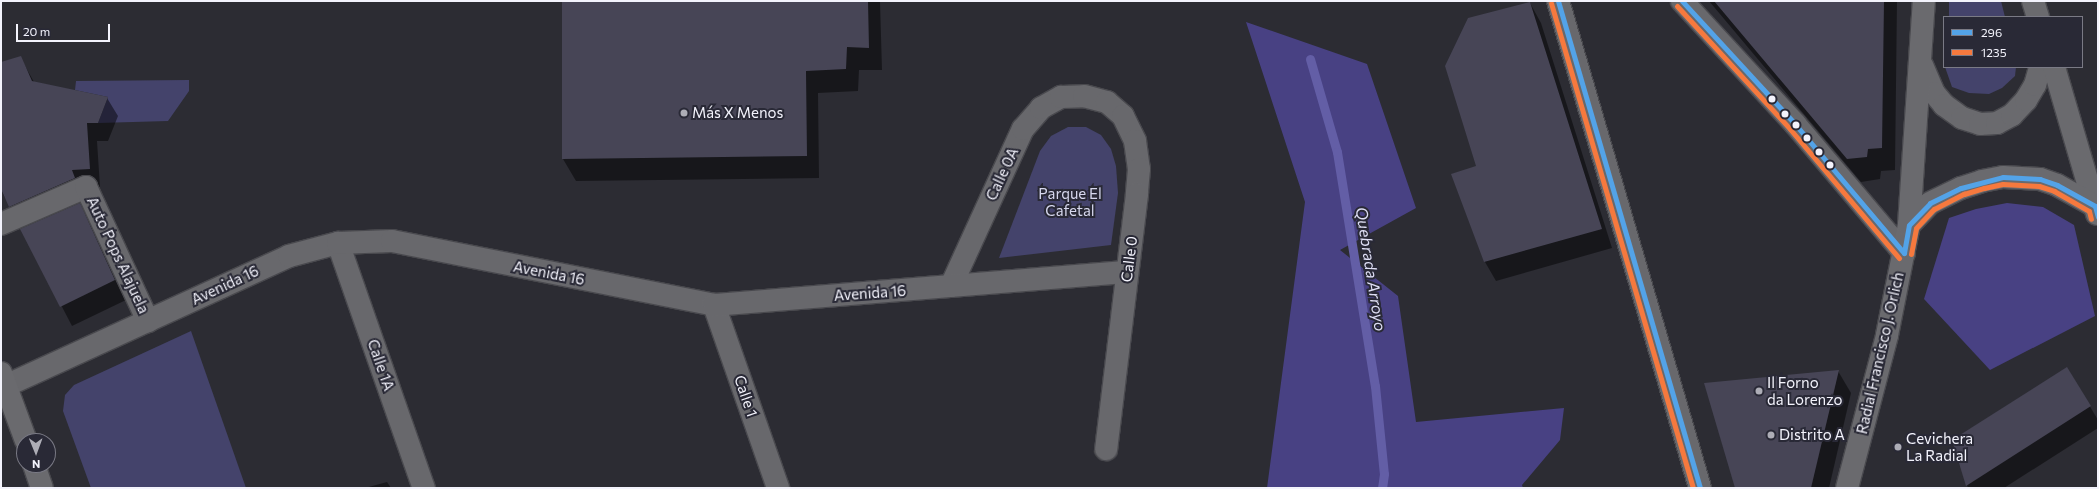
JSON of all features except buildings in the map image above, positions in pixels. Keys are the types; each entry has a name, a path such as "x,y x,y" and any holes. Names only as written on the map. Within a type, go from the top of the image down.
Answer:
{"main road":[{"name":"Radial Francisco J. Orlich","path":"1847,488 1887,335 1910,225 1924,1"},
{"path":"2033,1 2038,16"},
{"path":"1921,64 1934,93 1944,105 1962,118 1980,124 1997,123 2012,115 2026,100 2035,85 2040,68"},
{"path":"2054,68 2096,212"},
{"path":"1910,225 1930,203 1961,188 1982,181 2003,177 2040,179 2057,184 2096,212"},
{"path":"3,382 23,433"},
{"path":"37,473 42,488"}],"street":[{"path":"1558,1 1700,488"},
{"path":"1682,1 1795,124 1904,253"},
{"name":"Calle 0","path":"1084,96 1107,102 1123,116 1135,141 1138,169 1137,194 1106,449"},
{"name":"Calle 0A","path":"951,286 1023,129 1041,108 1061,98 1084,96"},
{"name":"Auto Pops Alajuela","path":"1,224 86,186 148,321"},
{"name":"Avenida 16","path":"3,382 148,321 289,256 338,243 392,241 714,304 1127,272"},
{"name":"Calle 1A","path":"338,243 424,488"},
{"name":"Calle 1","path":"714,304 778,488"}],"green space":[{"path":"1949,1 2001,1 2005,16 1949,16"},
{"path":"1945,68 2016,68 2015,76 2002,88 1989,94 1969,93 1952,87"},
{"path":"189,80 189,91 168,121 98,123 108,97 75,90 76,81"},
{"name":"Parque El Cafetal","path":"1068,127 1086,127 1101,135 1111,149 1116,166 1118,193 1111,245 999,258 1040,151 1051,136"},
{"path":"191,331 246,488 91,488 63,411 65,395 74,385"}],"shaded area":[{"path":"1246,22 1367,64 1416,208 1340,250 1398,296 1416,422 1564,408 1560,440 1522,485 1523,488 1267,488 1305,202"},
{"path":"2007,203 2043,207 2074,225 2095,316 1990,370 1924,299 1949,218 1976,209"}],"waterway":[{"name":"Quebrada Arroyo","path":"1310,59 1337,152 1375,386 1384,474 1382,488"}],"transit line":[{"name":"296","path":"1558,1 1700,488"},
{"name":"296","path":"1682,1 1795,124 1904,253"},
{"name":"1235","path":"1551,3 1693,488"},
{"name":"1235","path":"1677,6 1790,129 1899,258"},
{"name":"296","path":"1904,253 1909,225 1930,203 1961,188 2003,177 2040,179 2057,185 2095,206 2098,217"},
{"name":"1235","path":"1911,254 1916,228 1934,209 1964,194 2003,184 2039,186 2054,191 2089,211 2091,219"}],"place":[{"name":"Más X Menos","path":"684,113"},
{"name":"Il Forno da Lorenzo","path":"1759,391"},
{"name":"Distrito A","path":"1771,435"},
{"name":"Cevichera La Radial","path":"1898,447"}]}
